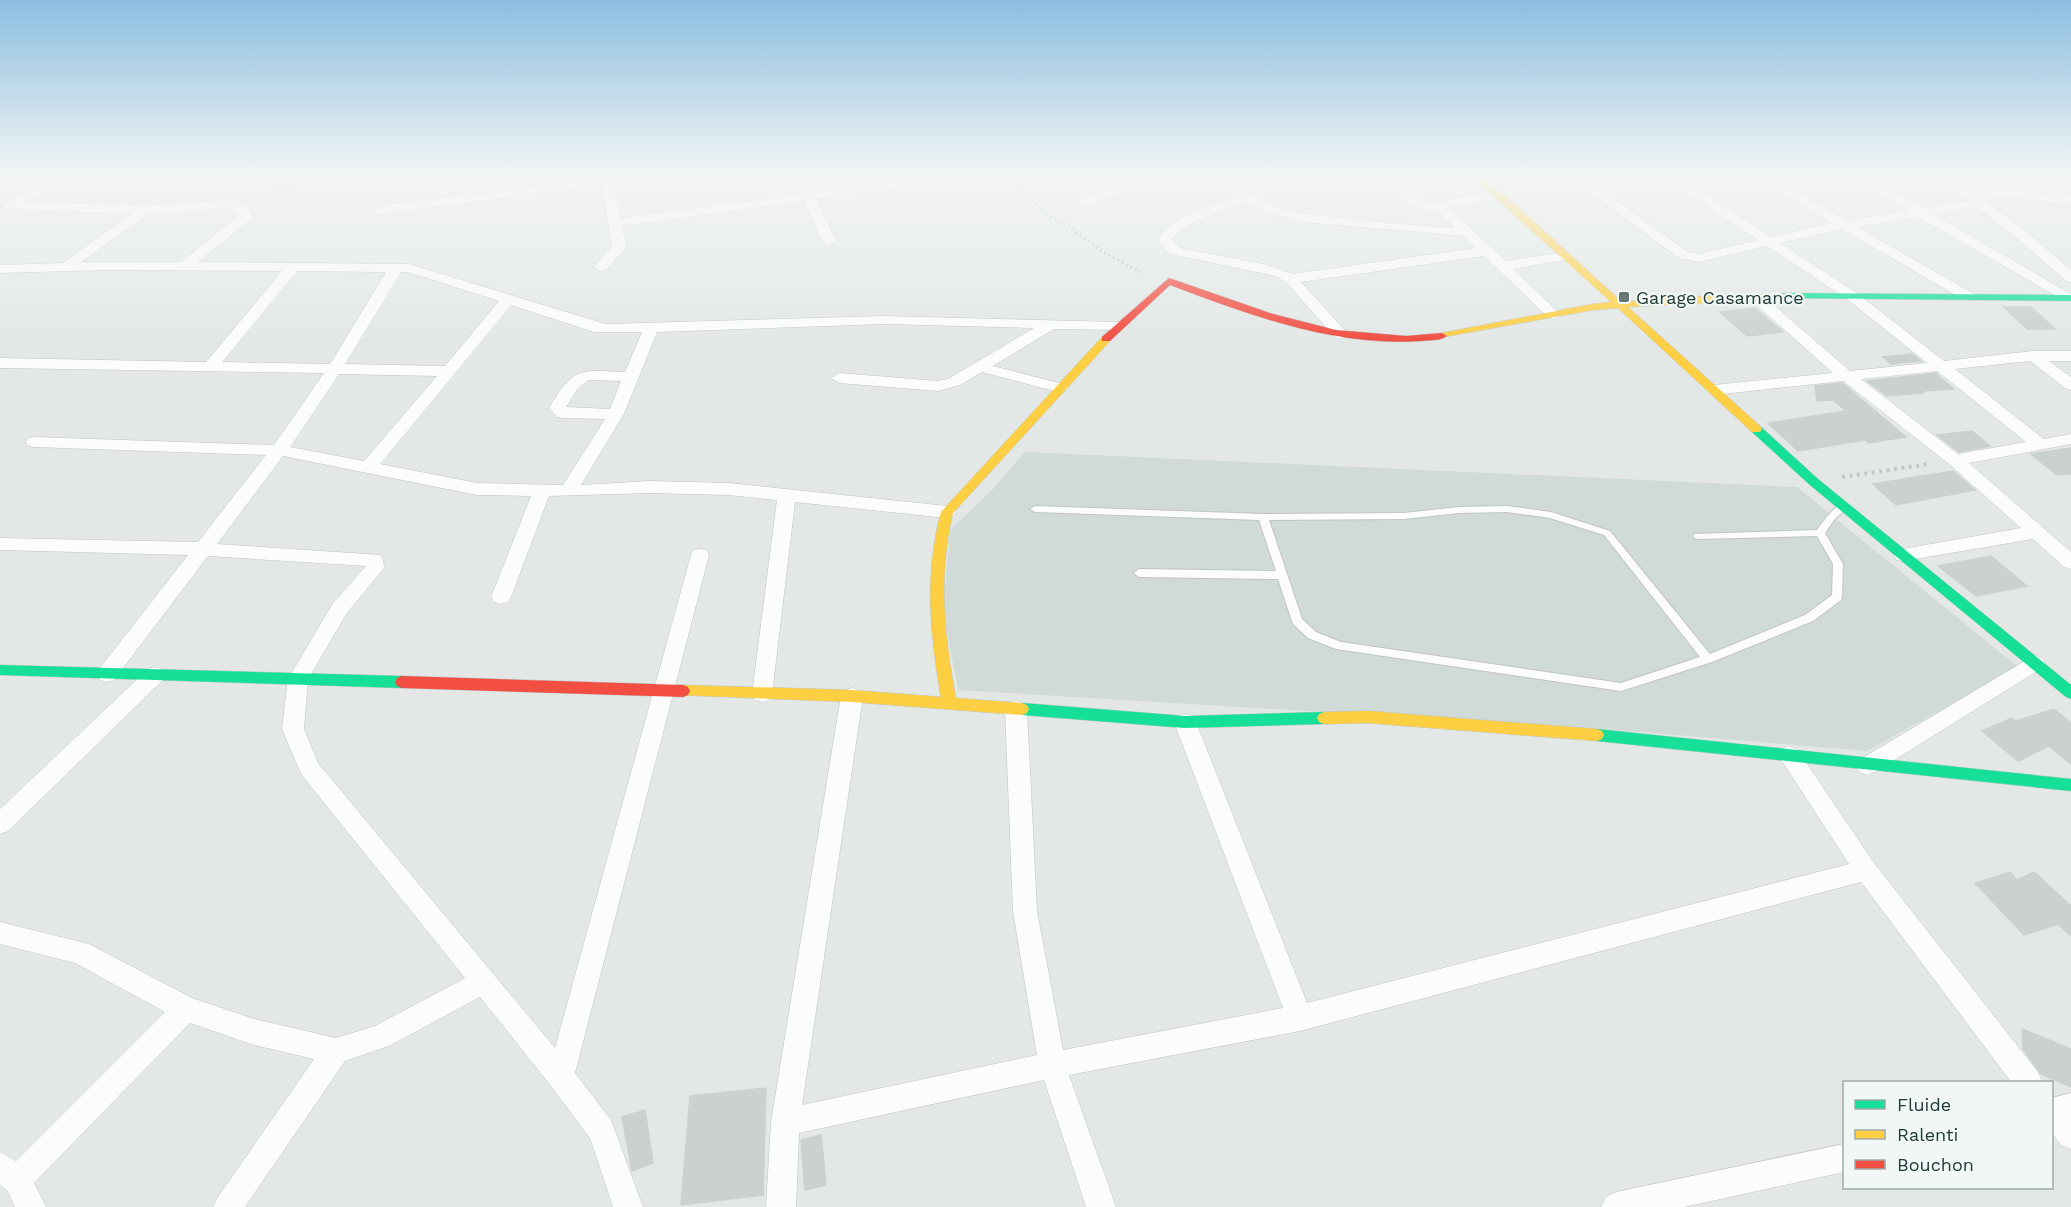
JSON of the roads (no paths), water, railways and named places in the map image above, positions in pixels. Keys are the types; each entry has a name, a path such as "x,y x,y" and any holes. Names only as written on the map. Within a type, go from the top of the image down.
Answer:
{"street":[{"path":"66,267 117,230"},
{"path":"185,266 229,230"},
{"path":"601,267 619,248 616,230"},
{"path":"824,230 829,240"},
{"path":"1172,230 1165,241 1175,251 1264,267 1290,279 1340,334"},
{"path":"1418,230 1467,232 1554,315"},
{"path":"1538,230 1814,482 2071,693"},
{"path":"1650,230 1684,255 1699,258 1819,230"},
{"path":"1750,230 1852,296 2041,445"},
{"path":"1851,230 1969,297"},
{"path":"1952,230 2069,298"},
{"path":"2016,230 2043,251 2071,278"},
{"path":"1290,279 1487,251"},
{"path":"1503,266 1565,256"},
{"path":"0,270 185,266 415,269 594,327 651,328 884,320 1118,326"},
{"path":"212,365 293,267"},
{"path":"107,674 279,450 334,370 396,268"},
{"path":"949,702 934,618 934,561 938,537 947,512 1118,326 1169,282 1278,320 1340,334 1388,340 1432,337 1619,304 1852,296 2069,298"},
{"path":"1757,298 1844,374 1955,460 2037,532 2067,554"},
{"path":"368,468 509,299"},
{"path":"839,378 938,386 954,382 1050,325"},
{"path":"568,491 616,414 651,328"},
{"path":"1713,390 1844,374 2033,356 2071,356"},
{"path":"2033,356 2071,385"},
{"path":"0,363 448,371"},
{"path":"980,367 1061,388"},
{"path":"616,414 563,412 557,408 573,381 580,377 586,375 632,377"},
{"path":"1955,460 2071,439"},
{"path":"34,442 279,450 477,489 568,491 694,488 787,494 947,512"},
{"path":"501,597 542,491"},
{"path":"762,694 787,494"},
{"path":"1903,555 2037,532"},
{"path":"0,544 203,549 374,560 376,567 340,608 298,679 293,729 309,768 561,1076 601,1130 628,1207"},
{"path":"561,1076 700,555"},
{"path":"1867,766 2034,663"},
{"path":"0,670 852,696 1185,722 1368,717 1540,729 1790,755 1867,766 2071,785"},
{"path":"0,824 155,675"},
{"path":"782,1207 785,1122 852,696"},
{"path":"1016,709 1024,911 1052,1065 1101,1207"},
{"path":"1185,722 1300,1018"},
{"path":"1790,755 1866,870 2026,1081"},
{"path":"785,1122 1052,1065 1300,1018 1866,870"},
{"path":"0,933 80,952 186,1009 254,1032 336,1050 380,1037 484,982"},
{"path":"31,1207 9,1173 186,1009"},
{"path":"228,1207 336,1050"},
{"path":"2053,1112 2071,1107"},
{"path":"2053,1113 2071,1135"},
{"path":"1616,1207 1653,1204 1843,1158"}],"lane":[{"path":"1820,533 1831,518 1845,506"},
{"path":"1035,509 1293,519 1404,516 1459,510 1507,509 1551,515 1608,533 1708,659"},
{"path":"1263,518 1297,621 1312,635 1340,646 1621,687 1708,659 1809,618 1837,597 1838,564 1820,533"},
{"path":"1698,536 1820,533"},
{"path":"1139,573 1283,575"}],"place":[{"name":"Garage Casamance","path":"1624,297"}]}
